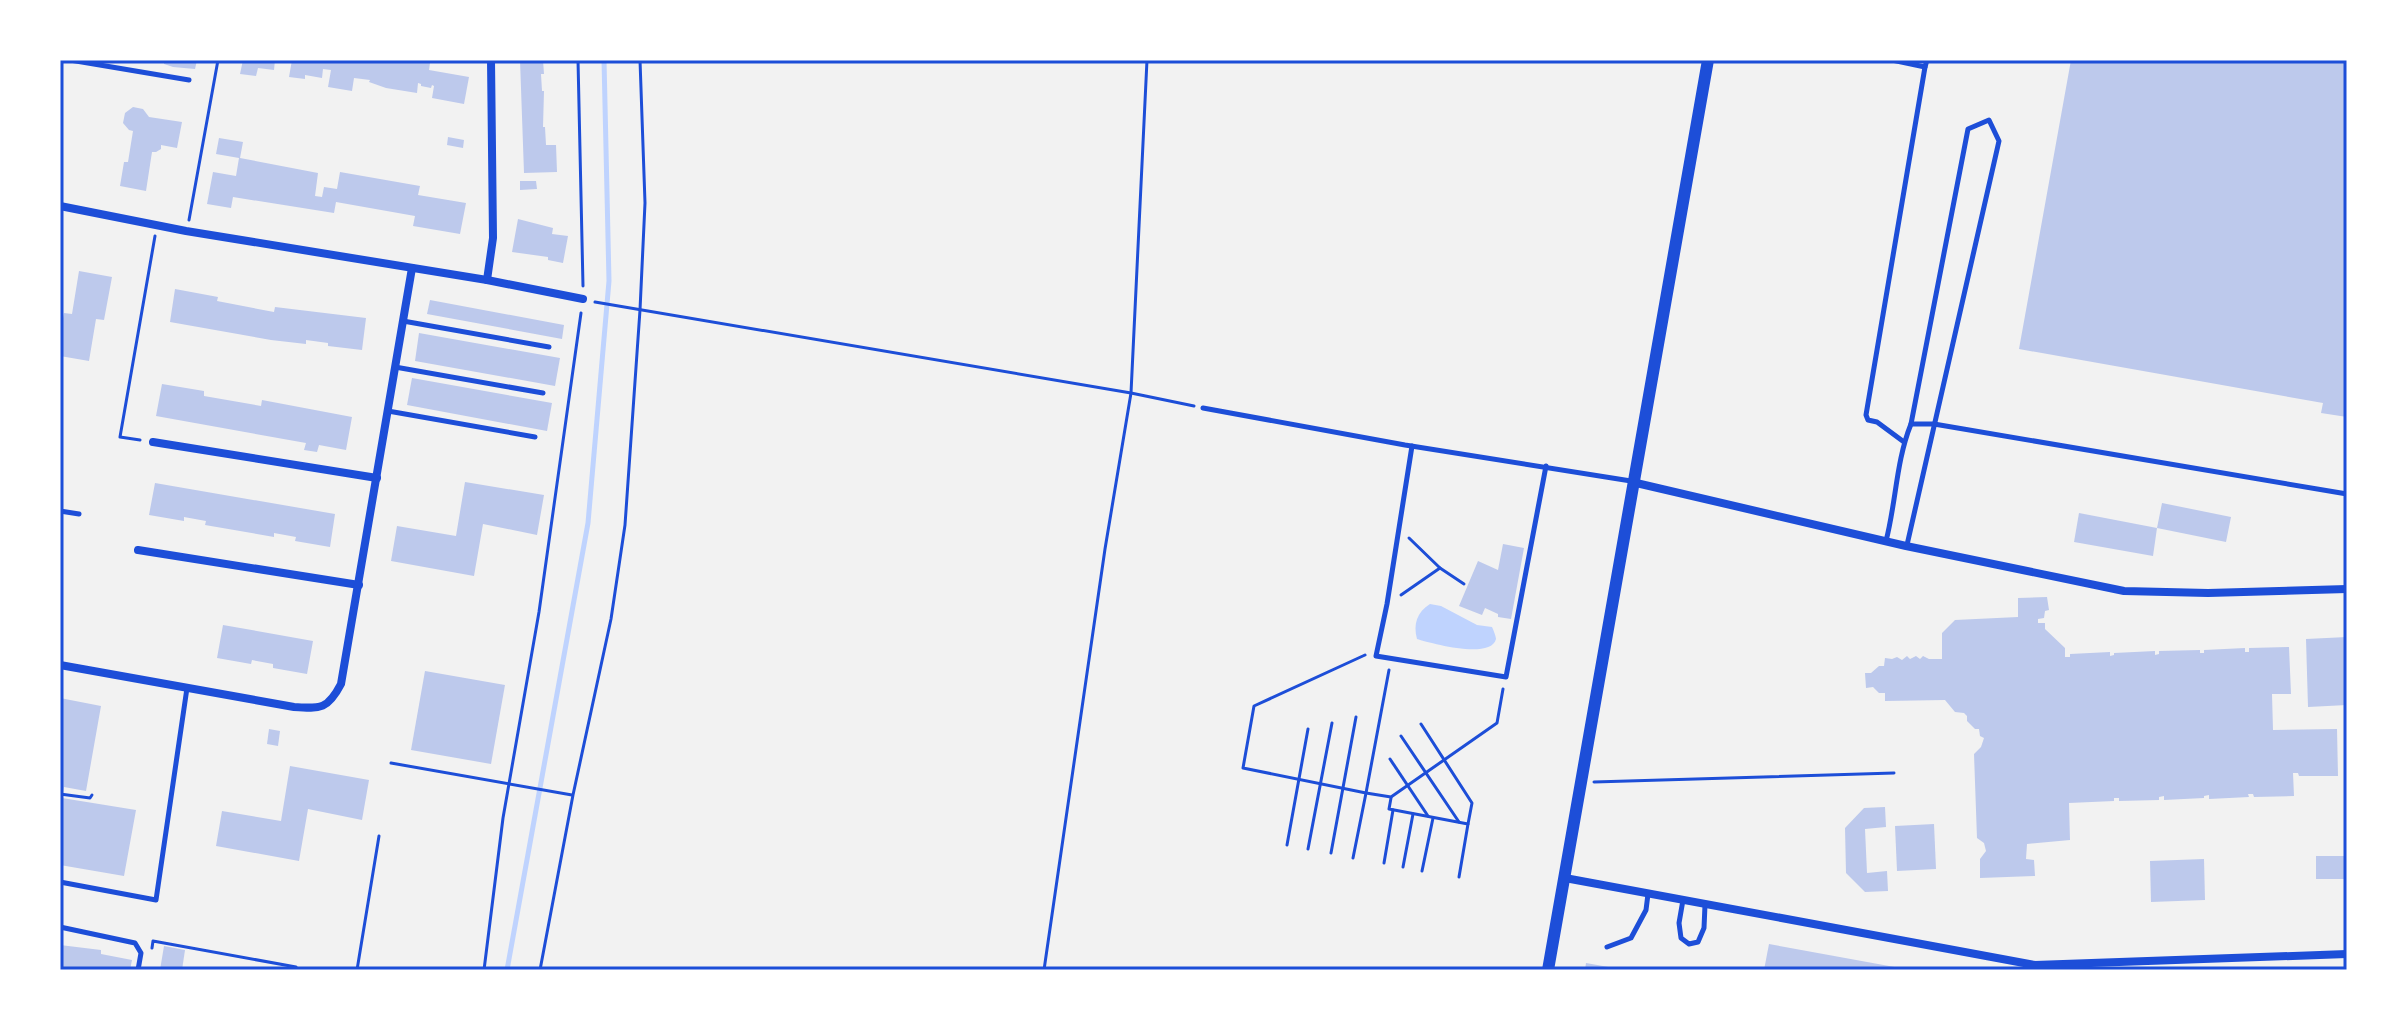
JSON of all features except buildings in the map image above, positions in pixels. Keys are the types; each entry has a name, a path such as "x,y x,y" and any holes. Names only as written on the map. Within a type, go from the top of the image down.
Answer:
{"street":[{"path":"487,280 493,238 491,60"},
{"path":"1548,970 1708,60"},
{"path":"60,206 186,231 487,280 583,299"},
{"path":"60,665 294,707 317,709 335,697 341,684 359,585 412,268"},
{"path":"153,442 377,478"},
{"path":"1632,482 1906,546 2124,591 2208,593 2347,589"},
{"path":"138,550 359,585"},
{"path":"1565,878 2035,965 2347,954"}],"lane":[{"path":"70,60 189,80"},
{"path":"1892,60 1926,63 1866,415 1868,420 1877,422 1904,442"},
{"path":"1886,541 1968,129 1989,120 1999,141 1906,546"},
{"path":"403,321 549,347"},
{"path":"395,367 543,393"},
{"path":"1203,408 1632,482"},
{"path":"388,411 535,437"},
{"path":"1911,424 1934,424 2347,494"},
{"path":"1412,446 1376,656 1506,677 1546,466"},
{"path":"60,511 79,514"},
{"path":"60,882 156,900 187,688"},
{"path":"1607,947 1631,938 1646,910 1648,893"},
{"path":"1683,900 1679,923 1681,938 1689,944 1698,942 1702,936 1705,904"},
{"path":"60,927 135,943 141,953 138,970"}],"path":[{"path":"186,231 218,60"},
{"path":"484,970 583,299 578,60"},
{"path":"540,970 570,794 611,619 625,525 645,203 640,60"},
{"path":"1044,970 1105,549 1131,393 1147,60"},
{"path":"153,442 120,437 157,225"},
{"path":"583,299 1203,408"},
{"path":"1400,529 1440,568 1464,584"},
{"path":"1387,604 1440,568"},
{"path":"1376,656 1365,655 1254,706 1243,768 1391,797 1497,723 1506,677"},
{"path":"1353,858 1391,658"},
{"path":"1331,853 1356,717"},
{"path":"1308,849 1332,723"},
{"path":"1421,724 1472,803 1459,877"},
{"path":"1287,845 1308,729"},
{"path":"1401,736 1459,822"},
{"path":"1390,759 1431,817 1422,871"},
{"path":"391,763 570,794"},
{"path":"1582,783 1894,773"},
{"path":"60,794 90,798 92,795"},
{"path":"1391,797 1389,809 1468,824"},
{"path":"1384,863 1393,810"},
{"path":"1403,867 1413,814"},
{"path":"357,970 379,836"},
{"path":"151,956 153,941 296,967 298,970"}],"water":[{"path":"1430,604 1441,606 1477,625 1492,627 1496,639 1492,645 1472,649 1417,639 1417,619"}],"waterway":[{"path":"507,970 588,523 609,281 604,60"}]}
